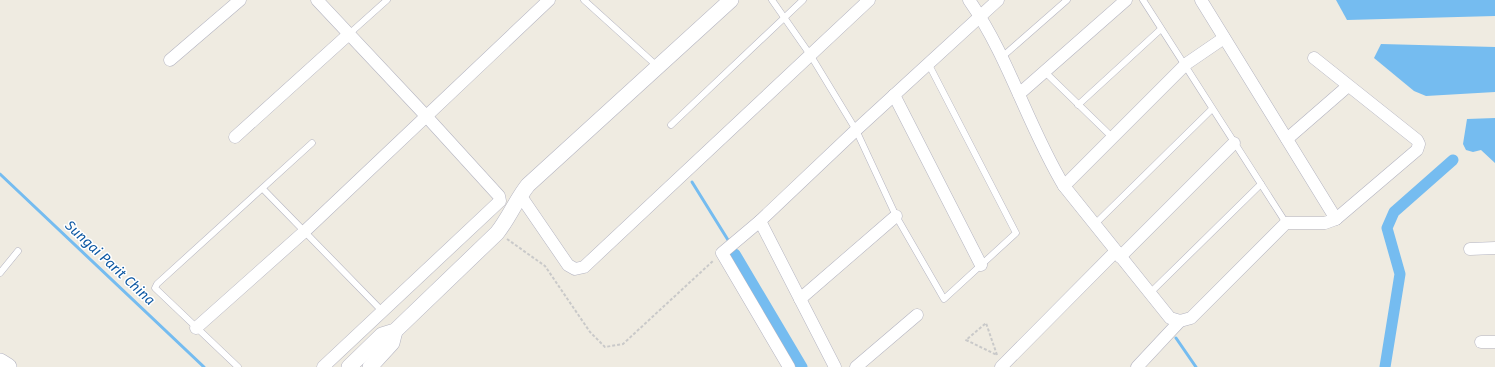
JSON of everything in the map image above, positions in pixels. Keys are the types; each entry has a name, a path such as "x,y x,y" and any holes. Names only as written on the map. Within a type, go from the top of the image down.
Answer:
{"main road":[{"path":"0,362 8,367"}],"street":[{"path":"170,60 240,0"},
{"path":"317,0 499,196 500,201 323,367"},
{"path":"196,328 305,231 549,0"},
{"path":"349,367 382,335 395,331 497,233 510,215 520,195 528,185 731,0"},
{"path":"520,195 568,265 575,269 584,267 869,0"},
{"path":"969,0 980,16 1002,57 1064,186 1170,318 1180,322"},
{"path":"789,367 722,253 760,221 928,63 998,0"},
{"path":"1019,94 1126,0"},
{"path":"1201,0 1336,219"},
{"path":"235,137 349,34"},
{"path":"1064,186 1186,64 1224,38"},
{"path":"1137,367 1180,322 1191,318 1286,223 1324,223 1336,219 1417,150 1419,144 1417,140 1314,58"},
{"path":"1286,138 1348,86"},
{"path":"894,95 982,265"},
{"path":"1001,367 1234,143"},
{"path":"800,299 896,216"},
{"path":"760,221 835,367"},
{"path":"1470,249 1495,248"},
{"path":"856,367 917,315"},
{"path":"370,367 392,343 395,331"},
{"path":"1481,342 1495,342"}],"lane":[{"path":"349,34 386,0"},
{"path":"584,0 658,67"},
{"path":"772,0 810,56 856,130 896,216 944,299 1016,233 928,63"},
{"path":"671,124 784,16 803,0"},
{"path":"1002,57 1067,0"},
{"path":"1143,0 1160,28 1186,64 1234,143 1286,223"},
{"path":"1078,106 1160,28"},
{"path":"1045,72 1078,106 1113,138"},
{"path":"1094,225 1212,108"},
{"path":"238,367 155,288 157,284 312,143"},
{"path":"1150,293 1261,184"},
{"path":"263,189 383,312"},
{"path":"0,273 18,251"}],"path":[{"path":"497,233 518,246 544,266 590,332 605,347 623,344 722,253"},
{"path":"986,323 997,355 966,340 986,323"}],"water":[{"path":"1336,0 1495,0 1495,16 1347,20"},
{"path":"1381,44 1495,47 1495,92 1426,96 1414,91 1374,58"},
{"path":"1495,118 1495,163 1481,150 1473,152 1466,150 1463,144 1467,119"}],"waterway":[{"path":"1385,367 1400,274 1387,228 1394,212 1453,160"},
{"name":"Sungai Parit China","path":"0,174 204,367"},
{"path":"692,182 728,240"},
{"path":"735,254 802,367"},
{"path":"1176,338 1196,367"}]}
